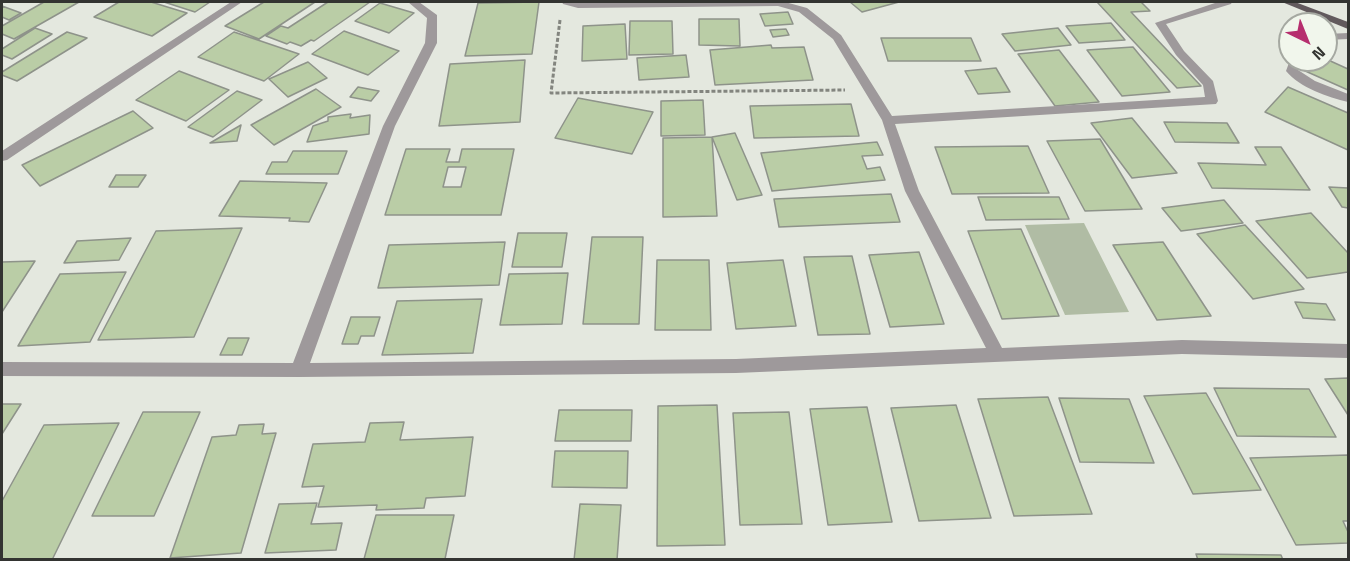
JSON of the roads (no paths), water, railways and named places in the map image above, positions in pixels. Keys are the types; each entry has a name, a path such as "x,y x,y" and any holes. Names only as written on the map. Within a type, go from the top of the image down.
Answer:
{"main road":[{"path":"1287,2 1348,26"}],"street":[{"path":"2,157 237,2"},
{"path":"298,370 389,126 431,44 433,17 413,2"},
{"path":"888,120 1212,101 1209,84 1179,53 1160,23 1227,2"},
{"path":"564,6 779,3 803,10 837,37 888,120 912,191 996,354"},
{"path":"1293,72 1306,82 1348,98"},
{"path":"2,369 298,370 736,366 1182,346 1348,351"}]}
